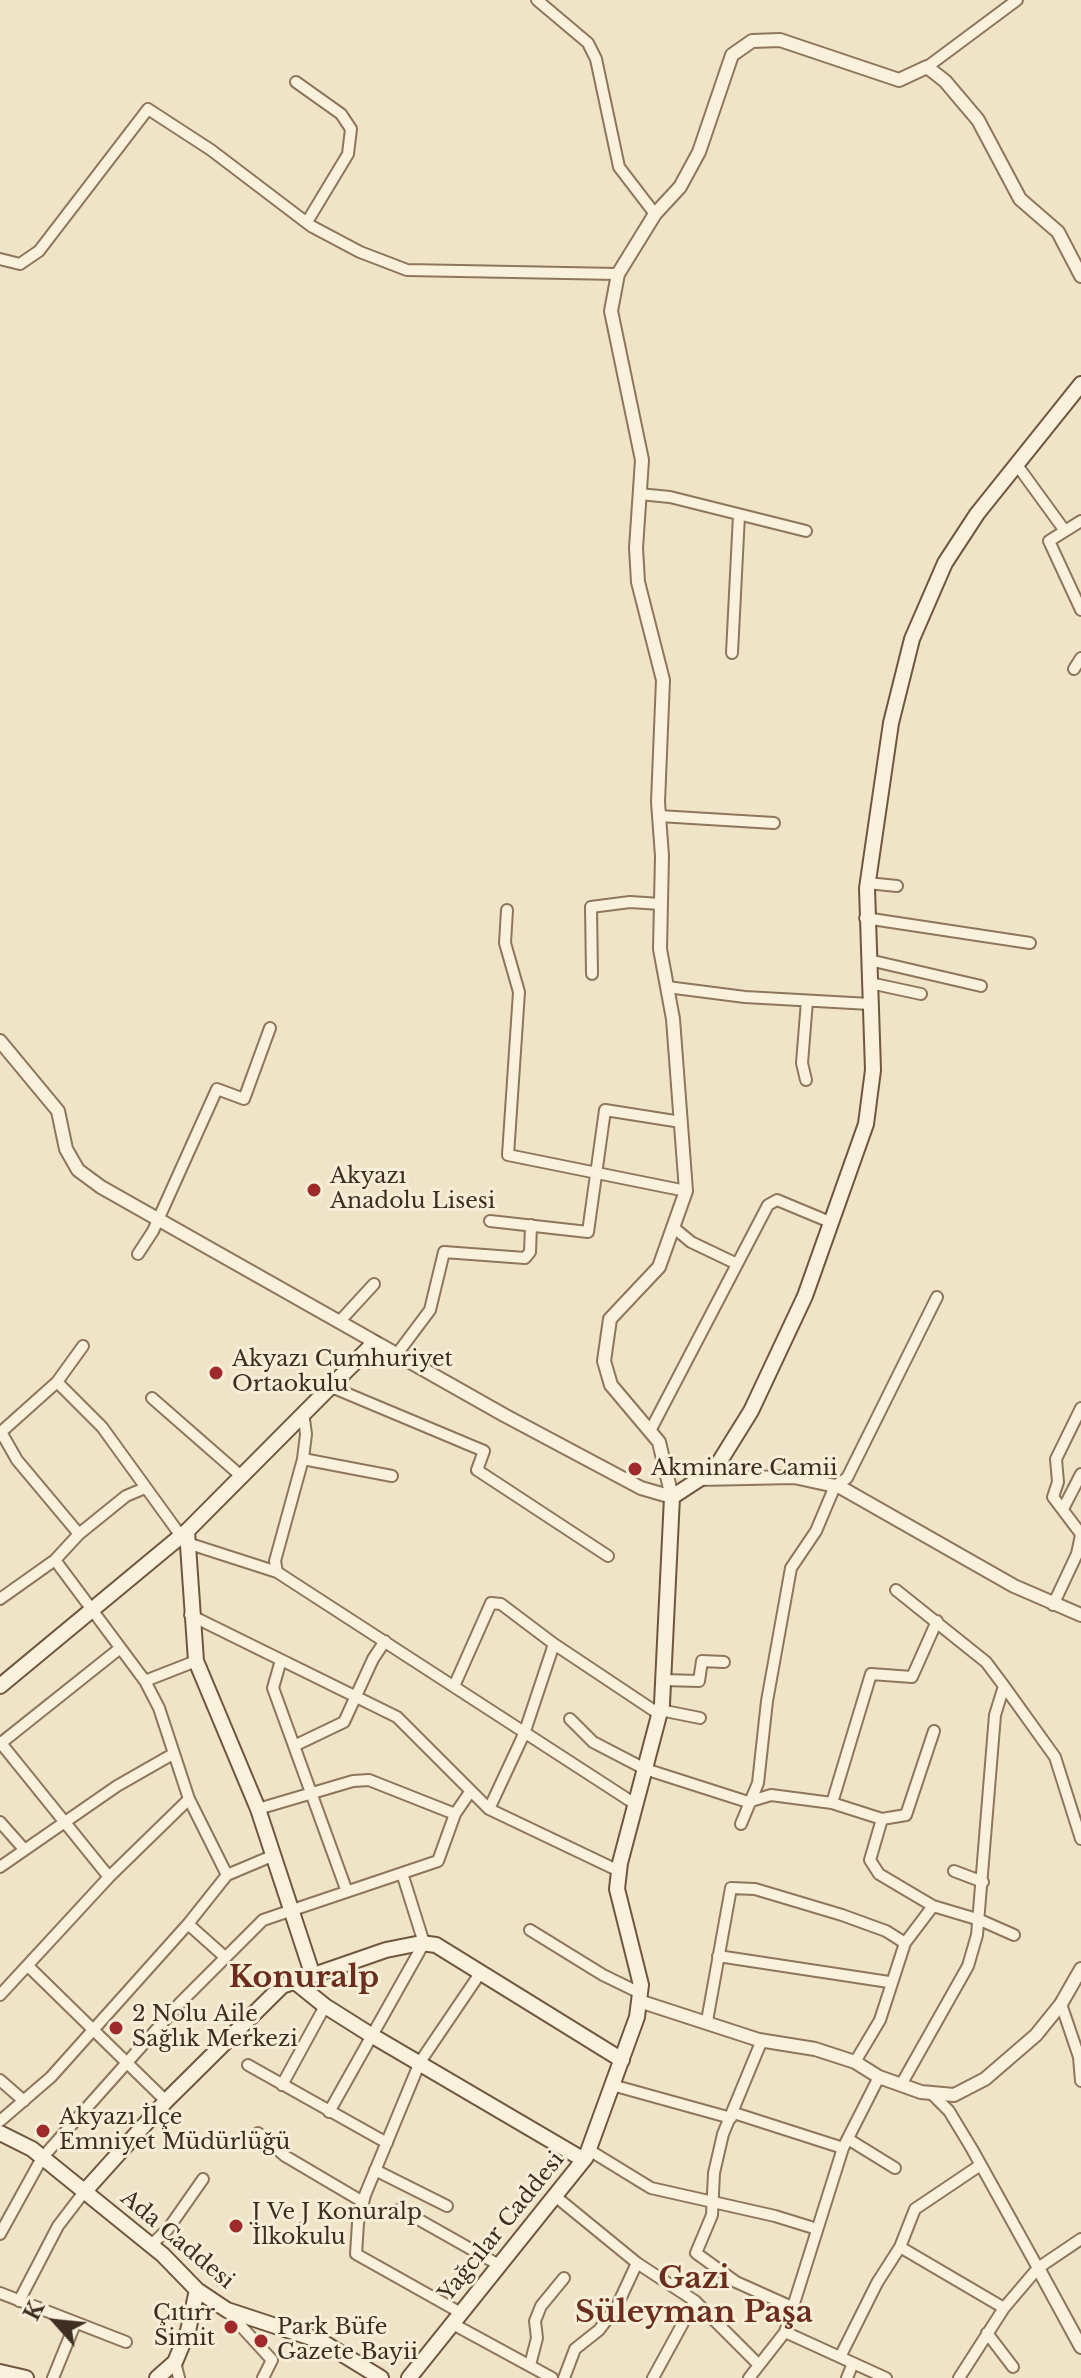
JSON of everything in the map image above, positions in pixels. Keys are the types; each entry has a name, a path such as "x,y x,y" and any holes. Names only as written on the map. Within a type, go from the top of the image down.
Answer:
{"main road":[{"path":"639,1997 617,1889 635,1804 660,1712 672,1497 715,1469 751,1411 805,1296 866,1124 873,1070 865,918 867,883 891,723 912,639 945,563 977,514 1081,384"},
{"path":"0,1686 185,1537 240,1475 374,1343"},
{"path":"185,1537 196,1661 258,1809 312,1973"},
{"path":"84,2192 166,2101 282,1986 312,1973 386,1950 424,1943 436,1945 622,2060"},
{"path":"294,1981 325,2006 371,2035 587,2155"},
{"name":"Yağcılar Caddesi","path":"409,2378 587,2155 622,2060 639,1997"},
{"name":"Ada Caddesi","path":"0,2133 42,2158 151,2245 197,2290 227,2310 321,2341 381,2378"},
{"path":"157,2378 175,2362 188,2331 197,2290"},
{"path":"0,2372 26,2378"}],"street":[{"path":"537,0 588,43 596,59 619,167 655,214"},
{"path":"0,1041 58,1111 66,1149 78,1170 158,1221 340,1321 374,1343 641,1488 672,1497 659,1442 611,1385 604,1361 610,1319 659,1267 686,1191 667,987 660,949 659,816 663,680 638,582 642,460 611,311 618,274 655,214 680,187 699,152 732,55 752,41 780,40 899,80 927,67 1017,0"},
{"path":"927,67 945,81 978,120 1020,199 1058,232 1081,276"},
{"path":"296,82 341,114 351,129 348,154 307,222"},
{"path":"0,259 20,264 39,251 148,109 211,150 307,222 360,252 407,270 618,274"},
{"path":"1017,465 1065,531"},
{"path":"639,494 670,497 806,531"},
{"path":"732,653 739,515"},
{"path":"1081,521 1049,541 1081,610"},
{"path":"1074,669 1081,658"},
{"path":"659,816 774,823"},
{"path":"867,883 897,886"},
{"path":"592,974 591,907 630,902 661,904"},
{"path":"507,910 505,943 519,992 508,1155 686,1191"},
{"path":"865,918 1030,943"},
{"path":"869,960 981,986"},
{"path":"870,983 921,994"},
{"path":"667,987 870,1004"},
{"path":"806,1080 802,1063 807,1001"},
{"path":"138,1254 158,1221 217,1089 244,1099 270,1028"},
{"path":"490,1221 588,1232 605,1110 681,1122"},
{"path":"650,1431 768,1205 777,1200 830,1222"},
{"path":"397,1354 430,1310 444,1252 525,1258 530,1252 531,1225"},
{"path":"673,1227 691,1242 737,1264"},
{"path":"340,1321 374,1284"},
{"path":"741,1824 758,1783 767,1701 791,1568 816,1531 835,1486 847,1478 937,1297"},
{"path":"79,1534 17,1460 0,1432 57,1382 83,1346"},
{"path":"57,1382 102,1427 145,1488 185,1537 277,1572 455,1684 524,1734 635,1804"},
{"path":"329,1386 484,1451 477,1470 608,1556"},
{"path":"152,1398 240,1475"},
{"path":"1053,1605 1077,1554 1081,1535 1064,1507 1053,1497 1058,1482 1056,1459 1081,1408"},
{"path":"277,1572 275,1561 303,1459 306,1434 303,1412"},
{"path":"303,1459 392,1476"},
{"path":"1064,1507 1081,1474"},
{"path":"700,1479 794,1477 835,1486 1053,1605 1081,1615"},
{"path":"1,1595 55,1560 79,1534 126,1496 145,1488"},
{"path":"55,1560 145,1681 159,1708 189,1799 227,1875"},
{"path":"896,1590 986,1662 1004,1686 1055,1757 1081,1839"},
{"path":"455,1684 491,1603 501,1604 554,1644 660,1712 700,1718"},
{"path":"190,1615 397,1717 489,1809 619,1871"},
{"path":"832,1803 871,1674 912,1677 937,1621"},
{"path":"296,1745 344,1722 385,1641"},
{"path":"489,1809 524,1734 554,1644"},
{"path":"109,1877 0,1743 119,1649"},
{"path":"281,1660 273,1688 346,1889"},
{"path":"145,1681 196,1661"},
{"path":"663,1680 699,1681 702,1661 724,1662"},
{"path":"902,2083 968,1966 980,1920 983,1838 995,1715 1004,1686"},
{"path":"570,1719 593,1742 645,1769 748,1802 771,1795 832,1803 882,1819 906,1815 934,1731"},
{"path":"0,1867 23,1848 173,1754"},
{"path":"258,1809 353,1781 369,1780 455,1814"},
{"path":"0,2234 42,2158 67,2134 125,2063 263,1920 346,1889 438,1861 455,1814 470,1792"},
{"path":"0,1995 109,1877 189,1799"},
{"path":"882,1819 870,1860 879,1874 933,1906 980,1920 1014,1935"},
{"path":"0,1822 23,1848"},
{"path":"0,2121 24,2101 93,2028 188,1924 227,1875 272,1856"},
{"path":"954,1871 983,1882"},
{"path":"329,2112 424,1943 402,1873"},
{"path":"707,2021 731,1888 755,1889 842,1915 886,1931 905,1943"},
{"path":"855,2062 880,2020 889,1982 905,1943 933,1906"},
{"path":"188,1924 225,1957"},
{"path":"530,1930 639,1997 762,2040 815,2049 855,2062 879,2077 931,2093 954,2095 985,2079 1036,2035 1061,2004 1081,1969"},
{"path":"718,1956 889,1982"},
{"path":"28,1966 166,2101"},
{"path":"481,1972 420,2062 363,2202 356,2254 552,2378"},
{"path":"1061,2004 1079,2057 1081,2081"},
{"path":"282,2085 325,2006"},
{"path":"762,2040 732,2116 714,2173 712,2215 696,2253 736,2282 794,2308"},
{"path":"248,2065 387,2143"},
{"path":"555,2196 637,2263 695,2301 756,2373 785,2332 846,2144 879,2077"},
{"path":"0,2080 24,2101"},
{"path":"612,2085 846,2144 895,2168"},
{"path":"931,2093 949,2111 1081,2347"},
{"path":"258,2133 285,2156 363,2202"},
{"path":"587,2155 651,2188 775,2216 817,2229"},
{"path":"840,2357 900,2247 915,2209 979,2166"},
{"path":"375,2170 447,2206"},
{"path":"151,2245 168,2229 203,2179"},
{"path":"19,2301 52,2236 84,2192"},
{"path":"400,2209 499,2265"},
{"path":"963,2376 1004,2308 1038,2268 1081,2239"},
{"path":"900,2247 1004,2308"},
{"path":"564,2378 575,2349 599,2330 617,2306 637,2263"},
{"path":"530,2365 537,2338 535,2321 564,2278"},
{"path":"0,2293 126,2342"},
{"path":"653,2378 695,2301"},
{"path":"227,2310 272,2360 263,2378"},
{"path":"53,2378 75,2324"},
{"path":"785,2332 886,2378"},
{"path":"987,2333 1013,2367"},
{"path":"175,2362 179,2378"},
{"path":"847,2378 853,2363"}],"place":[{"name":"Akyazı Anadolu Lisesi","path":"314,1190"},
{"name":"Akyazı Cumhuriyet Ortaokulu","path":"216,1373"},
{"name":"Akminare Camii","path":"635,1469"},
{"name":"2 Nolu Aile Sağlık Merkezi","path":"116,2028"},
{"name":"Akyazı İlçe Emniyet Müdürlüğü","path":"43,2131"},
{"name":"J Ve J Konuralp İlkokulu","path":"236,2226"},
{"name":"Çıtırr Simit","path":"231,2327"},
{"name":"Park Büfe Gazete Bayii","path":"261,2341"}],"district":[{"name":"Konuralp","path":"304,1979"},
{"name":"Gazi Süleyman Paşa","path":"694,2297"}]}
